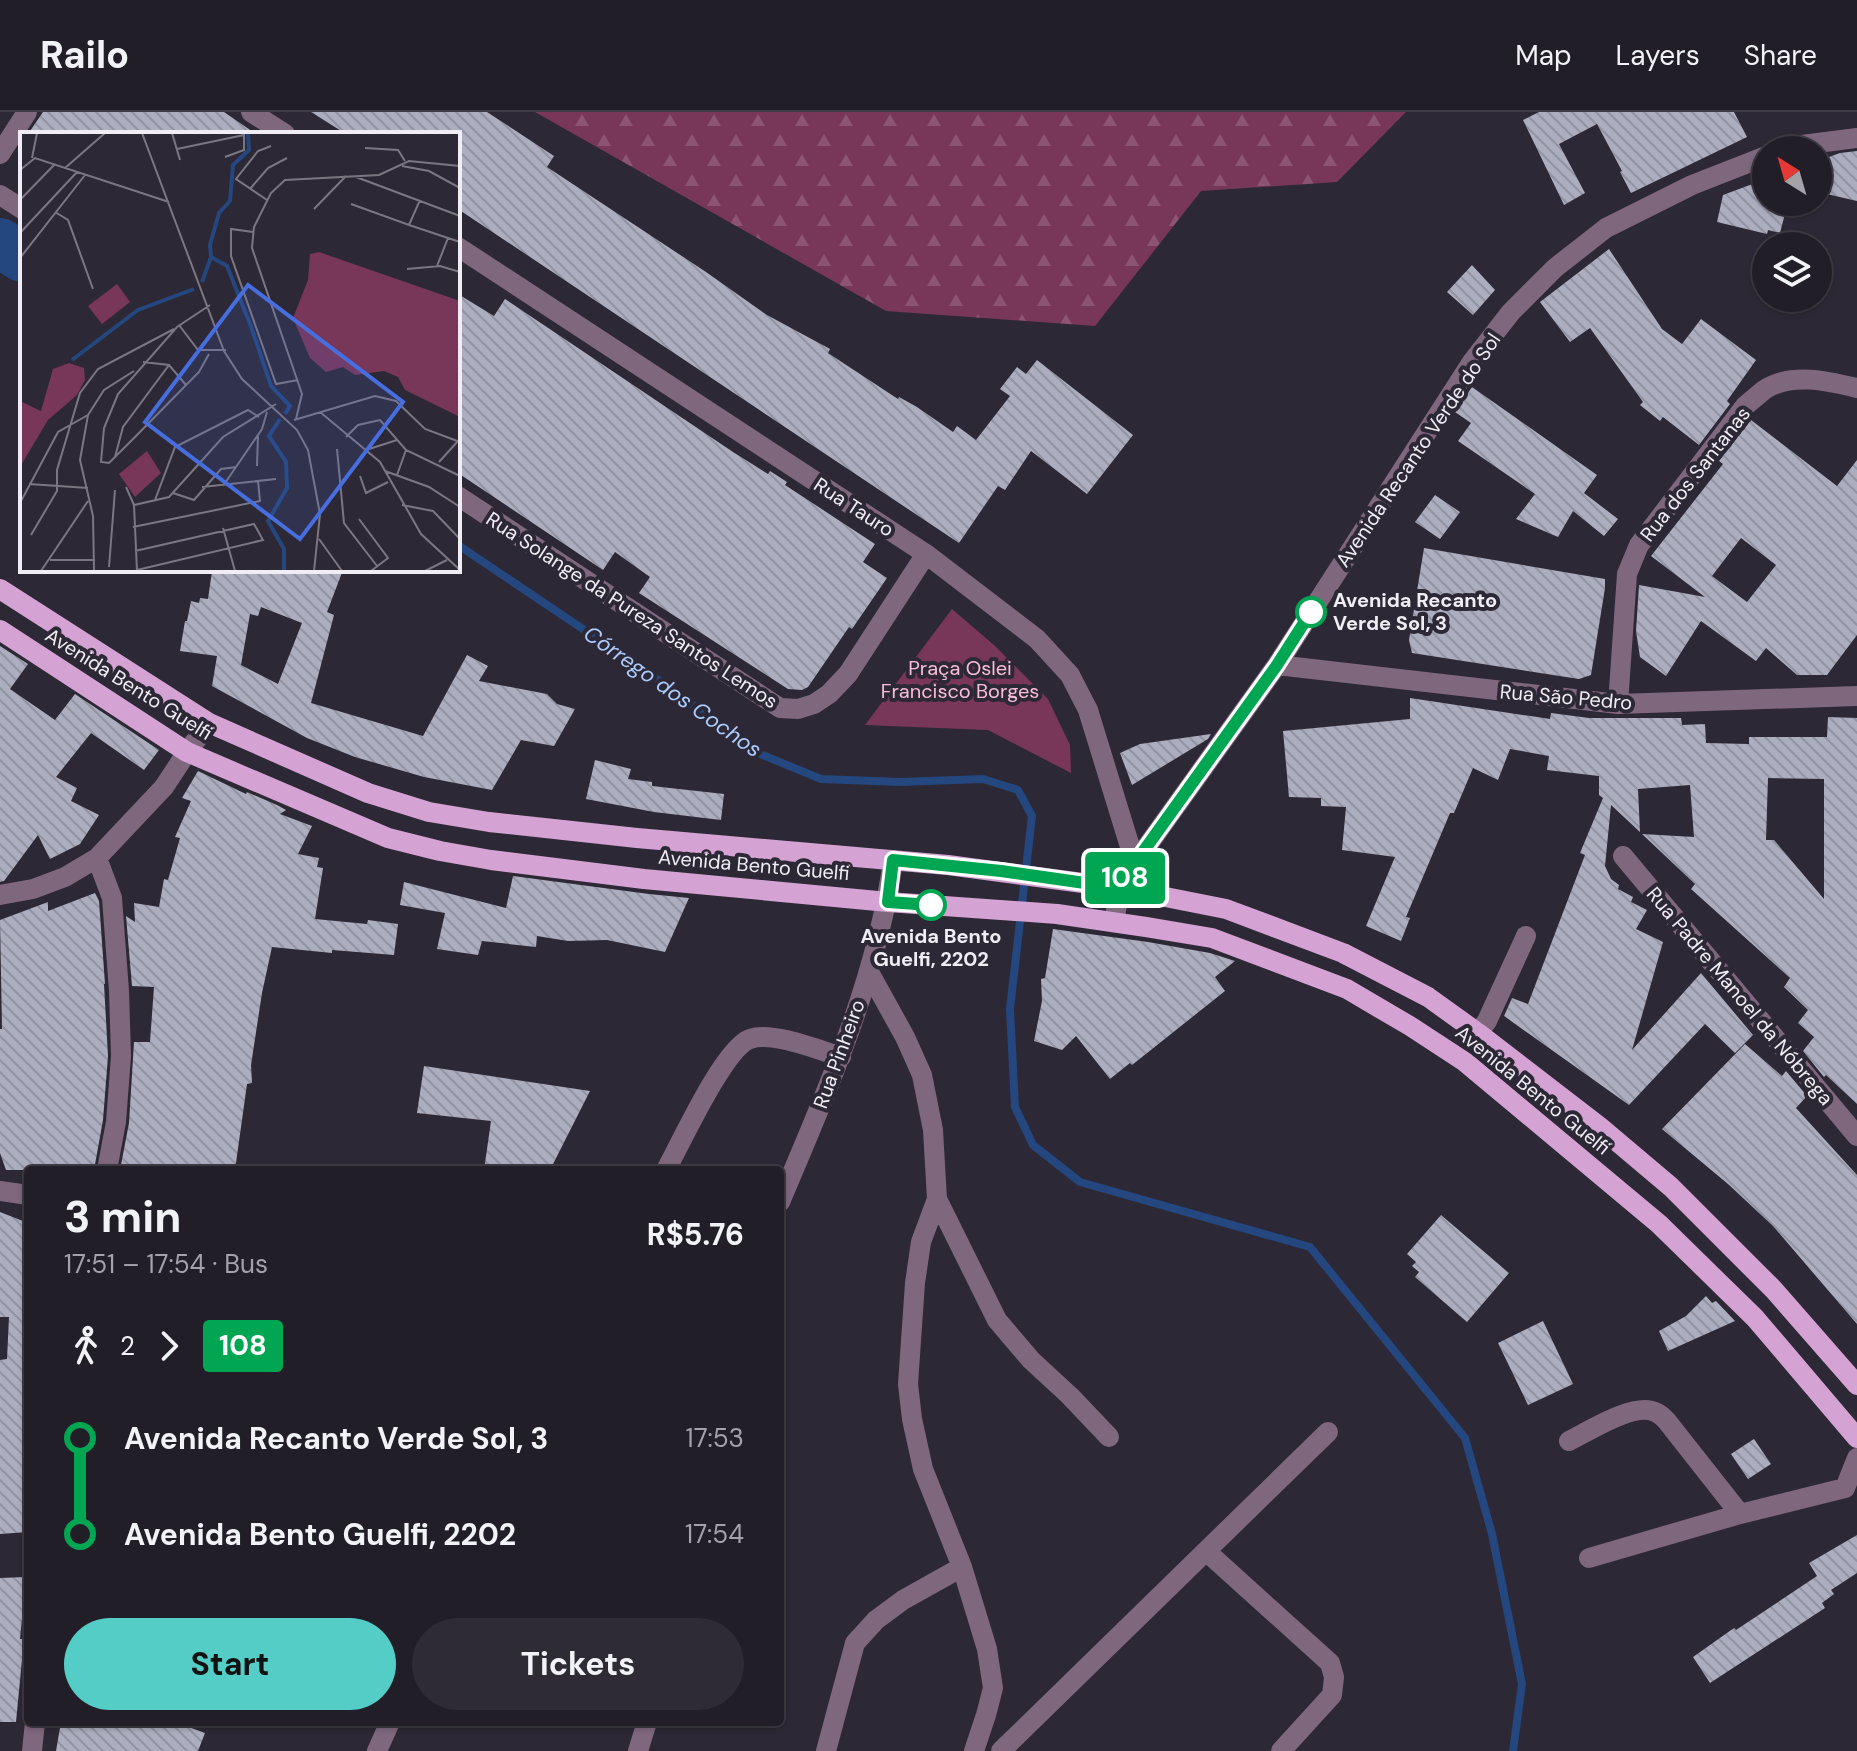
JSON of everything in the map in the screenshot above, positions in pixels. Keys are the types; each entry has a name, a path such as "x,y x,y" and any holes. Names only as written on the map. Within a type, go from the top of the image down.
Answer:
{"main road":[{"name":"Avenida Bento Guelfi","path":"0,589 209,723 368,793 429,812 489,822 637,838 948,865 1120,888 1226,909 1343,953 1428,997 1600,1127 1671,1187 1774,1290 1857,1385"},
{"name":"Avenida Bento Guelfi","path":"0,630 187,752 388,838 491,860 644,879 1057,914 1114,922 1212,938 1347,989 1465,1062 1659,1224 1755,1318 1857,1438"}],"street":[{"path":"0,154 27,112"},
{"path":"251,112 282,132"},
{"path":"1832,141 1857,138"},
{"name":"Avenida Recanto Verde do Sol","path":"1114,922 1120,888 1135,863 1277,665 1472,362 1511,312 1555,268 1606,228 1692,185 1752,161"},
{"path":"0,195 20,208"},
{"name":"Rua Tauro","path":"460,248 926,554 1037,639 1070,675 1088,710 1135,863"},
{"name":"Rua dos Santanas","path":"1618,704 1627,574 1639,545 1745,406 1766,389 1783,382 1806,379 1857,388"},
{"name":"Rua Solange da Pureza Santos Lemos","path":"460,497 780,708 798,709 814,704 829,694 848,674 926,554"},
{"name":"Rua São Pedro","path":"1277,665 1618,704 1854,692"},
{"path":"0,895 33,889 65,877 97,858 164,787 209,723"},
{"name":"Rua Padre Manoel da Nóbrega","path":"1623,856 1857,1136"},
{"path":"97,858 112,898 121,1043 116,1122 108,1166"},
{"name":"Rua Pinheiro","path":"784,1192 841,1057 869,972 888,902 893,860"},
{"path":"1478,1033 1487,1021 1526,936"},
{"path":"869,972 922,1075 933,1130 937,1199 997,1320 1031,1360 1109,1437"},
{"path":"668,1166 722,1067 738,1046 749,1039 762,1037 789,1041 841,1057"},
{"path":"0,1191 24,1194"},
{"path":"937,1199 921,1242 908,1384 923,1469 962,1567 987,1649 993,1688 974,1751"},
{"path":"1569,1441 1626,1413 1657,1412 1740,1514"},
{"path":"1001,1751 1328,1432"},
{"path":"1589,1558 1740,1514 1845,1488 1857,1458"},
{"path":"1207,1552 1330,1663 1334,1677 1332,1695 1281,1751"},
{"path":"826,1751 855,1643 876,1620 903,1600 962,1567"},
{"path":"32,1751 35,1726"},
{"path":"377,1751 388,1726"},
{"path":"638,1751 646,1726"}],"green space":[{"path":"535,112 1406,112 1337,182 1201,191 1095,326 886,311"},
{"name":"Praça Oslei Francisco Borges","path":"952,609 994,645 1048,699 1070,745 1071,773 988,730 865,725"}],"building":[{"path":"43,112 224,112 253,132 29,132"},
{"path":"311,112 487,112 554,156 547,167 767,315 830,349 828,353 953,432 957,426 976,440 1010,396 1000,389 1017,367 1026,374 1037,360 1133,435 1087,494 1031,451 1005,490 998,486 959,543 460,210 460,132 343,132"},
{"path":"1539,112 1734,112 1747,137 1631,193 1597,124 1559,144 1585,193 1564,205 1523,120"},
{"path":"1857,151 1857,201 1832,195 1832,156"},
{"path":"1752,184 1752,216 1784,216 1780,232 1759,232 1717,222 1723,195"},
{"path":"1609,249 1662,329 1682,344 1701,319 1756,360 1727,401 1730,404 1699,445 1663,417 1660,421 1640,405 1643,402 1590,328 1570,342 1540,302"},
{"path":"1472,265 1495,290 1473,315 1447,292"},
{"path":"460,295 494,316 505,299 733,452 787,482 785,485 875,544 863,562 887,578 808,687 802,690 788,689 639,593 650,577 615,552 603,570 460,474"},
{"path":"1472,387 1597,475 1584,493 1618,519 1604,536 1573,511 1558,537 1516,519 1535,494 1458,441 1471,423 1455,412"},
{"path":"1751,420 1837,486 1857,460 1857,635 1827,675 1797,675 1766,648 1756,661 1701,621 1666,676 1640,657 1636,631 1639,585 1705,597 1651,556 1723,464 1719,461","holes":["1741,538 1776,565 1747,602 1712,576"]},
{"path":"1435,495 1460,512 1440,539 1415,522"},
{"path":"1424,548 1605,579 1591,675 1579,679 1412,653 1409,640"},
{"path":"212,572 342,572 327,612 334,615 311,703 423,736 467,655 488,666 479,681 547,694 557,704 575,709 554,746 521,740 492,790 424,777 355,757 307,738 212,686 217,656 180,651 191,601 199,603 200,598 208,599","holes":["261,607 302,623 278,684 241,665 250,614 258,616"]},
{"path":"0,646 28,664 10,689 55,720 75,694 159,750 144,770 91,733 56,777 77,788 71,801 99,815 80,844 50,859 38,835 4,881 0,882"},
{"path":"1410,698 1550,719 1551,713 1589,718 1681,718 1682,725 1705,724 1706,743 1749,744 1749,737 1827,737 1828,717 1857,718 1857,1104 1826,1075 1824,1077 1803,1051 1814,1037 1798,1023 1808,1010 1784,987 1790,978 1691,889 1695,884 1642,834 1694,837 1690,785 1638,789 1640,832 1611,805 1605,866 1611,879 1619,885 1618,889 1633,897 1631,902 1647,910 1636,929 1663,942 1632,1050 1701,973 1753,1035 1735,1053 1705,1024 1629,1105 1504,1016 1512,998 1528,1004 1585,855 1580,853 1603,798 1599,795 1599,776 1547,770 1549,756 1510,749 1498,780 1473,768 1454,813 1450,813 1406,917 1410,918 1401,941 1366,926 1395,857 1342,850 1346,807 1321,806 1321,798 1289,797 1283,731 1410,719","holes":["1768,778 1824,779 1824,899 1774,840 1766,840"]},
{"path":"1211,734 1208,739 1132,785 1120,753 1140,744"},
{"path":"595,760 631,769 628,779 652,782 652,786 724,794 721,820 586,799"},
{"path":"198,771 277,805 286,810 280,814 312,826 298,854 319,858 317,867 323,868 315,919 398,924 394,955 272,947 251,1065 252,1083 247,1084 236,1166 121,1166 129,1123 134,1042 150,1042 154,987 132,986 126,916 135,922 134,903 159,907 164,879 168,880 180,838 175,837 191,801 182,798"},
{"path":"513,876 689,898 665,952 607,940 568,941 537,936 536,947 482,941 478,955 437,949 445,913 400,905 404,882 506,908"},
{"path":"95,893 99,901 108,1056 103,1120 95,1166 24,1166 24,1170 6,1170 0,1153 0,920 48,902 48,911"},
{"path":"1053,929 1148,942 1210,953 1235,961 1215,977 1225,991 1110,1079 1076,1036 1062,1050 1034,1041 1042,1001 1041,979 1045,978"},
{"path":"1745,1044 1782,1076 1786,1071 1807,1096 1796,1108 1857,1175 1857,1324 1773,1226 1662,1129"},
{"path":"424,1066 590,1091 552,1166 485,1166 491,1121 417,1113"},
{"path":"0,1212 24,1221 24,1532 0,1534 0,1360 7,1359 9,1317 0,1317"},
{"path":"1441,1215 1509,1273 1467,1322 1415,1277 1419,1272 1412,1266 1416,1262 1407,1254"},
{"path":"1706,1296 1712,1303 1716,1301 1735,1321 1668,1351 1659,1331 1686,1316"},
{"path":"1543,1321 1573,1384 1528,1405 1498,1343"},
{"path":"1754,1439 1771,1464 1748,1479 1731,1454"},
{"path":"1857,1535 1857,1573 1831,1590 1834,1594 1822,1603 1825,1608 1710,1683 1693,1657 1817,1576 1809,1563"},
{"path":"24,1577 20,1639 24,1639 16,1722 0,1722 0,1578"},
{"path":"60,1726 186,1726 205,1733 198,1751 56,1751"}],"waterway":[{"path":"0,243 20,256"},
{"name":"Córrego dos Cochos","path":"460,546 675,691 748,749 821,779 900,782 983,779 1018,790 1032,816 1010,1009 1015,1107 1033,1145 1080,1182 1310,1247 1465,1438 1492,1534 1522,1684 1513,1751"}],"bus line":[{"name":"108","path":"931,905 888,902 893,860 1120,888 1311,612"}],"place":[{"name":"Avenida Recanto Verde Sol, 3","path":"1311,612"},
{"name":"Avenida Bento Guelfi, 2202","path":"931,905"}]}
